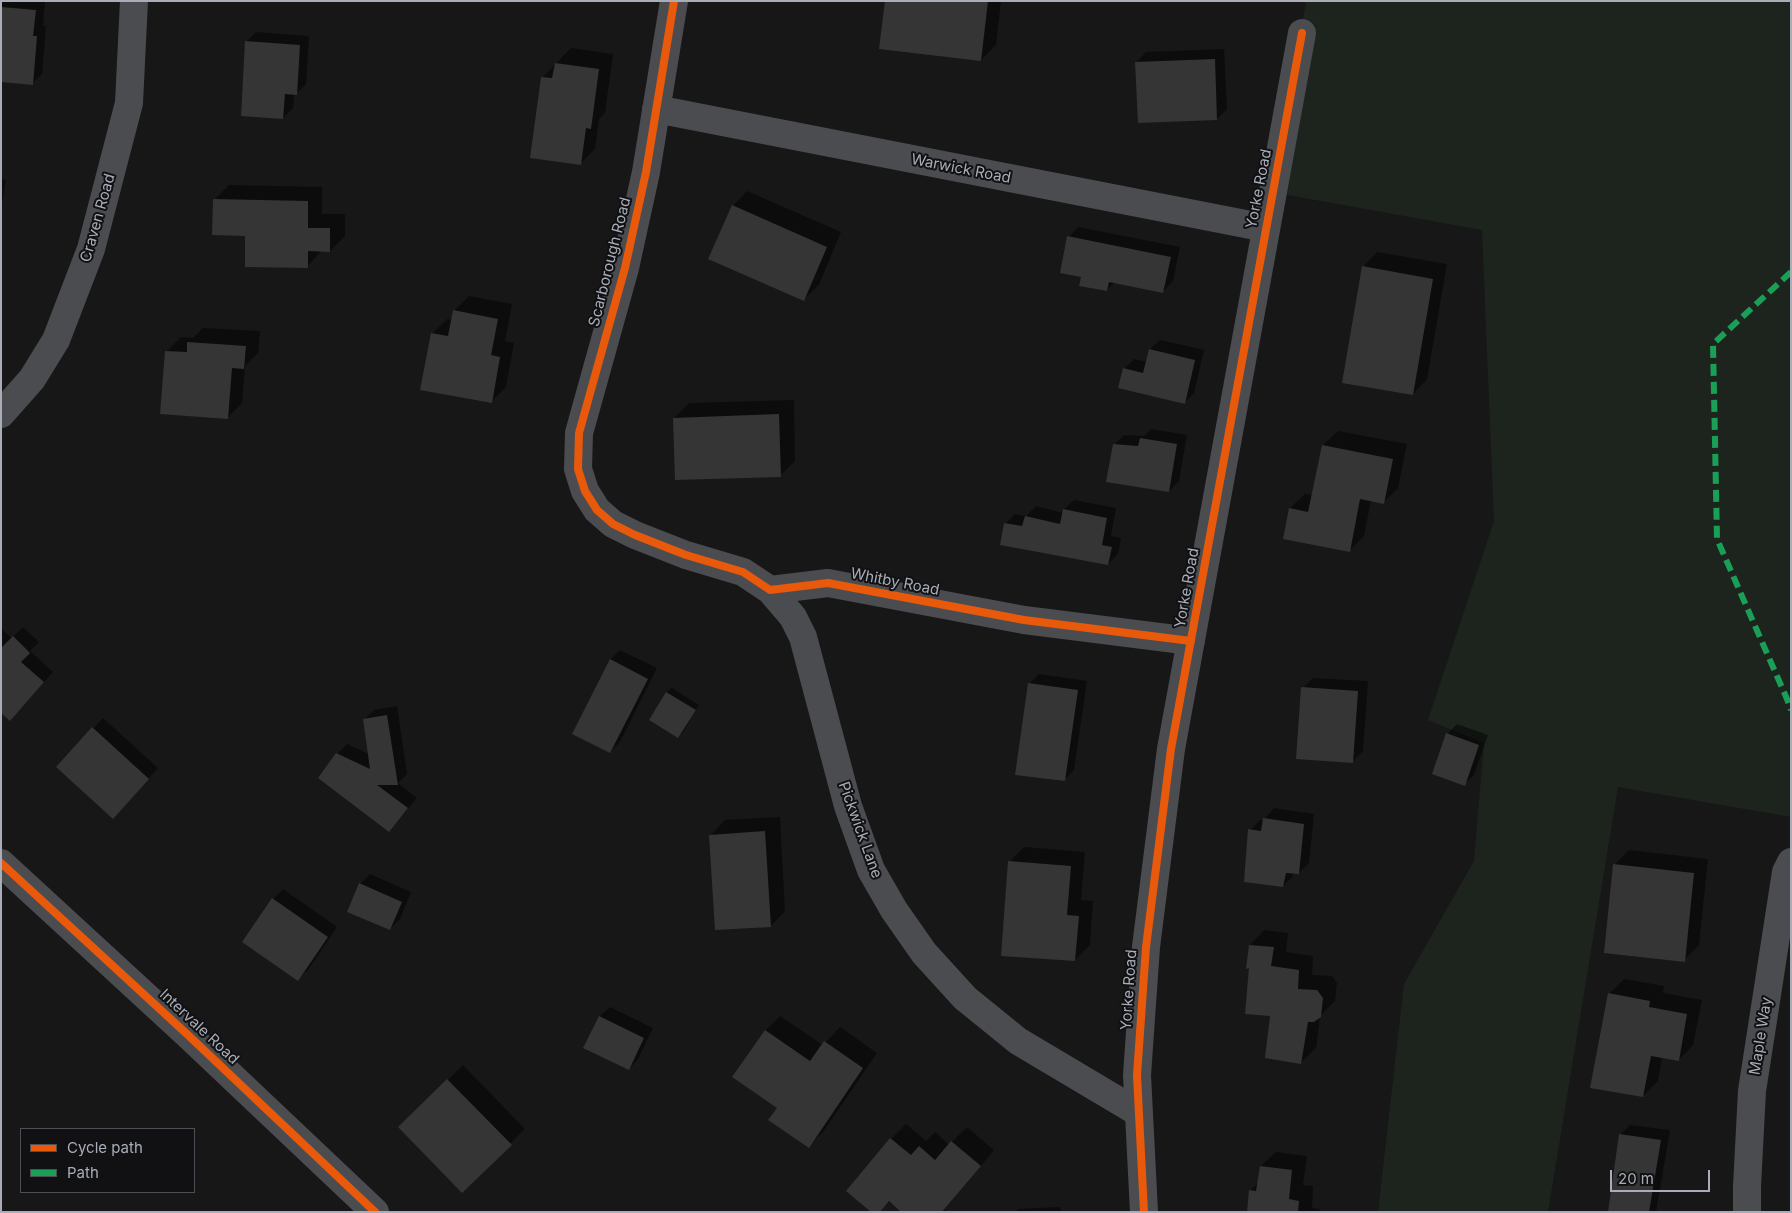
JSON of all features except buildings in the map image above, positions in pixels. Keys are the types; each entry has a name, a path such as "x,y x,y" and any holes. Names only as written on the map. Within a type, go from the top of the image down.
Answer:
{"street":[{"name":"Craven Road","path":"1,414 32,379 56,340 91,249 129,103 134,1"},
{"name":"Scarborough Road","path":"674,1 646,172 625,268 580,433 578,469 585,491 597,510 612,524 686,555 743,572 770,590"},
{"name":"Yorke Road","path":"1144,1212 1137,1075 1146,947 1172,749 1302,33"},
{"name":"Warwick Road","path":"656,109 1266,228"},
{"name":"Whitby Road","path":"770,590 828,583 1024,620 1191,641"},
{"name":"Pickwick Lane","path":"770,590 793,617 803,637 848,806 871,870 894,910 924,952 965,998 1018,1042 1139,1113"},
{"name":"Maple Way","path":"1747,1212 1752,1091 1786,872 1791,862"},
{"name":"Intervale Road","path":"1,863 375,1212"}],"shaded area":[{"path":"1303,1 1791,1 1791,817 1618,787 1548,1212 1378,1212 1404,984 1474,861 1484,743 1428,720 1494,521 1482,230 1271,192 1306,3"}],"marked path":[{"path":"1791,272 1713,344 1717,539 1791,710"}],"cycle path":[{"path":"674,1 646,172 625,268 579,433 578,469 585,491 597,510 613,524 635,535 686,555 743,572 770,590 828,583 1024,620 1191,641"},
{"path":"1144,1212 1137,1075 1146,947 1171,749 1302,33"},
{"path":"1,863 188,1035 375,1212"}]}
